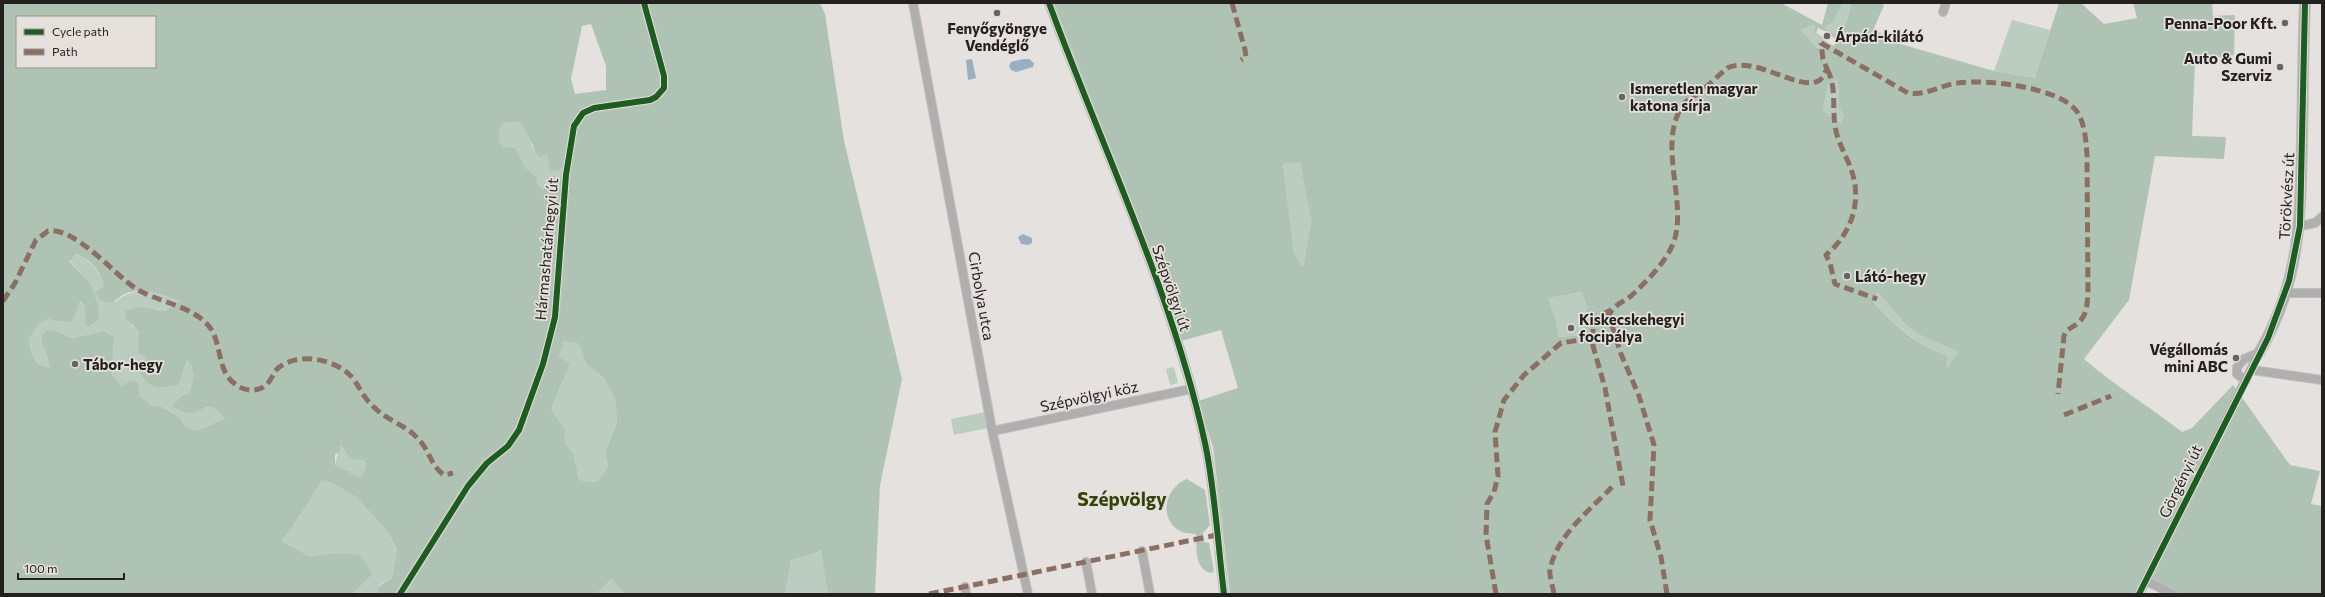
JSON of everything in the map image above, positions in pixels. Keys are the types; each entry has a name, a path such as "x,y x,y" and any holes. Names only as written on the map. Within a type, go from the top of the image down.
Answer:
{"street":[{"name":"Hármashatárhegyi út","path":"400,594 468,486 488,463 508,446 519,430 543,364 555,317 566,175 574,126 583,113 594,108 650,100 660,94 664,88 664,76 644,3"},
{"name":"Cirbolya utca","path":"913,3 993,431 1028,594"},
{"name":"Szépvölgyi út","path":"1049,3 1089,109 1116,170 1133,214 1177,342 1191,389 1205,444 1224,594"},
{"path":"1943,12 1946,3"},
{"name":"Törökvész út","path":"2246,380 2270,331 2285,293 2294,263 2300,226 2305,3"},
{"path":"2300,226 2315,223 2322,217"},
{"path":"2285,293 2322,292"},
{"path":"2246,380 2237,374 2237,368 2244,359 2259,353"},
{"path":"2252,370 2322,380"},
{"name":"Görgényi út","path":"2139,594 2246,380"},
{"name":"Szépvölgyi köz","path":"993,431 1191,389"},
{"path":"1142,551 1150,594"},
{"path":"1086,562 1092,594"},
{"path":"2146,581 2173,594"}],"green space":[{"path":"3,3 820,3 825,14 844,141 902,379 880,485 875,594 828,594 821,551 791,560 785,594 625,594 611,579 596,594 377,594 379,586 392,578 397,550 388,532 356,497 332,483 322,480 282,541 309,556 336,553 360,555 373,574 353,594 3,594","holes":["591,24 606,66 606,90 575,94 571,79 582,26","506,122 520,122 526,130 539,157 547,154 550,170 557,171 564,166 564,180 557,178 551,179 543,189 537,183 538,178 526,168 515,148 503,146 499,141 500,128","76,254 86,259 94,266 100,275 104,286 96,292 99,299 112,302 127,293 140,291 154,293 180,301 165,311 140,307 125,311 126,319 139,331 138,353 146,357 138,367 141,374 149,384 158,387 171,387 179,385 187,360 192,367 192,381 189,393 181,396 172,406 185,413 197,412 206,407 214,408 225,418 197,431 185,426 180,418 163,407 151,405 139,396 138,382 130,381 122,386 112,375 114,337 104,331 72,338 56,331 46,330 41,339 50,367 44,366 36,361 32,354 29,339 38,324 48,319 72,322 80,301 85,306 85,323 88,327 99,319 98,304 91,284 69,261","564,341 579,344 586,364 604,378 615,399 617,422 605,452 608,467 597,482 579,480 574,454 566,444 565,429 551,409 570,364 559,356","340,444 350,459 364,460 366,468 360,478 335,465 335,455 340,451"]},
{"path":"1054,3 1781,3 1822,25 1828,3 1843,3 1832,23 1825,27 1825,29 1834,34 1845,26 1851,3 1881,3 1884,5 1874,28 1890,41 1994,71 2035,78 2059,3 2081,3 2104,24 2137,18 2133,3 2212,3 2213,16 2235,15 2234,55 2195,61 2192,136 2226,137 2224,159 2155,156 2129,300 2084,359 2182,432 2192,428 2233,385 2290,465 2320,471 2311,504 2322,506 2322,594 2173,594 2146,581 2139,594 1230,594 1213,447 1198,401 1238,388 1221,330 1181,341 1149,248","holes":["1813,25 1816,27 1814,33 1830,44 1831,49 1817,48 1801,30","1818,28 1829,33 1838,42 1833,46 1823,39 1824,38 1816,33","1837,79 1839,94 1838,106 1844,115 1841,123 1823,111 1828,84","1300,162 1311,221 1303,267 1294,253 1283,164","1877,291 1905,324 1922,336 1958,352 1947,368 1948,356 1925,346 1900,328 1874,303","1582,292 1587,308 1584,318 1585,335 1558,337 1556,321 1548,298"]},
{"path":"1843,3 1851,3 1847,22 1842,29 1834,34 1825,29 1825,27 1832,23"},
{"path":"2012,20 2050,30 2036,78 1994,71"},
{"path":"1813,25 1817,27 1814,33 1830,44 1831,49 1817,48 1801,30"},
{"path":"1837,79 1839,94 1838,106 1844,115 1841,123 1823,111 1828,84"},
{"path":"506,122 520,122 529,133 532,147 547,154 550,164 565,166 564,180 544,189 537,183 538,178 526,168 515,148 503,146 499,141 500,128"},
{"path":"1300,161 1311,221 1303,267 1294,253 1283,164"},
{"path":"76,254 84,258 95,268 115,302 123,296 139,291 155,293 180,301 165,311 155,309 131,325 139,330 142,354 146,357 138,367 141,374 149,384 159,387 171,387 179,385 187,360 192,367 192,380 189,393 181,396 172,406 185,413 197,412 206,407 214,408 225,418 197,431 185,426 180,418 163,407 151,405 122,386 112,375 114,337 104,331 72,338 56,331 41,339 50,367 36,361 32,354 29,339 38,323 48,319 72,322 79,301 85,306 85,323 98,304 91,284 69,260"},
{"path":"1877,291 1905,324 1922,336 1958,352 1947,369 1948,356 1916,340 1900,328 1874,303"},
{"path":"1582,292 1587,308 1584,318 1585,335 1557,337 1556,321 1547,298"},
{"path":"564,341 579,344 586,364 604,378 615,399 617,422 605,452 608,467 597,482 579,480 574,454 566,444 565,429 551,409 570,364 559,356"},
{"path":"1174,367 1178,383 1170,385 1166,369"},
{"path":"985,412 988,428 954,435 951,419"},
{"path":"340,443 344,451 364,460 367,467 366,472 360,479 335,465"},
{"path":"1187,479 1205,490 1210,525 1203,533 1204,542 1209,543 1214,571 1211,573 1206,571 1199,563 1196,534 1180,531 1173,526 1169,519 1167,504 1169,496 1179,483"},
{"path":"322,480 332,483 356,497 388,532 397,551 392,578 379,585 377,594 353,594 373,574 336,553 309,556 282,541"},
{"path":"822,551 828,594 785,594 791,559"},
{"path":"611,579 625,594 595,593"}],"water":[{"path":"972,59 976,78 968,80 966,60"},
{"path":"1029,59 1034,63 1033,67 1016,72 1011,70 1009,66 1011,62"},
{"path":"1023,234 1032,238 1032,243 1028,245 1021,244 1018,237"}],"marked path":[{"path":"1232,3 1245,50 1246,57 1241,60"},
{"path":"1821,43 1908,93 1915,94 1927,92 1958,83 1986,82 2004,84 2040,91 2056,97 2069,104 2078,113 2084,128 2087,155 2088,294 2084,315 2078,323 2065,333 2064,336 2058,394"},
{"path":"1667,594 1661,557 1650,520 1654,445 1639,396 1621,354 1609,316 1615,307 1631,296 1655,272 1670,251 1673,244 1677,228 1678,211 1672,156 1672,138 1675,121 1686,101 1698,94 1727,68 1738,65 1763,69 1799,81 1809,83 1818,81 1827,69 1823,59 1821,43"},
{"path":"1827,69 1832,83 1836,132 1852,172 1856,195 1855,206 1848,228 1835,247 1826,255 1830,263 1835,284 1877,299"},
{"path":"3,301 15,283 36,240 48,231 59,232 70,236 82,243 135,288 186,310 204,321 211,329 217,343 225,372 229,379 238,386 246,390 263,388 278,368 283,364 295,360 315,359 338,366 352,377 369,403 415,436 423,445 433,463 444,475 453,473"},
{"path":"1611,310 1593,319 1593,346 1605,388 1623,486"},
{"path":"1496,594 1486,535 1487,504 1494,492 1498,476 1495,432 1504,400 1524,375 1561,343 1593,338"},
{"path":"2064,415 2111,396"},
{"path":"1554,594 1550,570 1553,558 1559,546 1575,524 1612,487"},
{"path":"929,594 1217,535"}],"cycle path":[{"path":"400,594 468,486 487,463 508,446 519,430 543,364 555,317 566,175 574,126 583,113 594,108 650,100 656,97 664,88 664,76 644,3"},
{"path":"1049,3 1155,275 1191,386 1208,461 1214,499 1224,594"},
{"path":"2139,594 2268,338 2289,281 2300,226 2305,3"}],"place":[{"name":"Fenyőgyöngye Vendéglő","path":"997,13"},
{"name":"Penna-Poor Kft.","path":"2285,23"},
{"name":"Árpád-kilátó","path":"1827,36"},
{"name":"Auto & Gumi Szerviz","path":"2280,67"},
{"name":"Ismeretlen magyar katona sírja","path":"1622,97"},
{"name":"Látó-hegy","path":"1847,276"},
{"name":"Kiskecskehegyi focipálya","path":"1571,328"},
{"name":"Végállomás mini ABC","path":"2236,358"},
{"name":"Tábor-hegy","path":"75,364"}],"district":[{"name":"Szépvölgy","path":"1122,498"}]}
